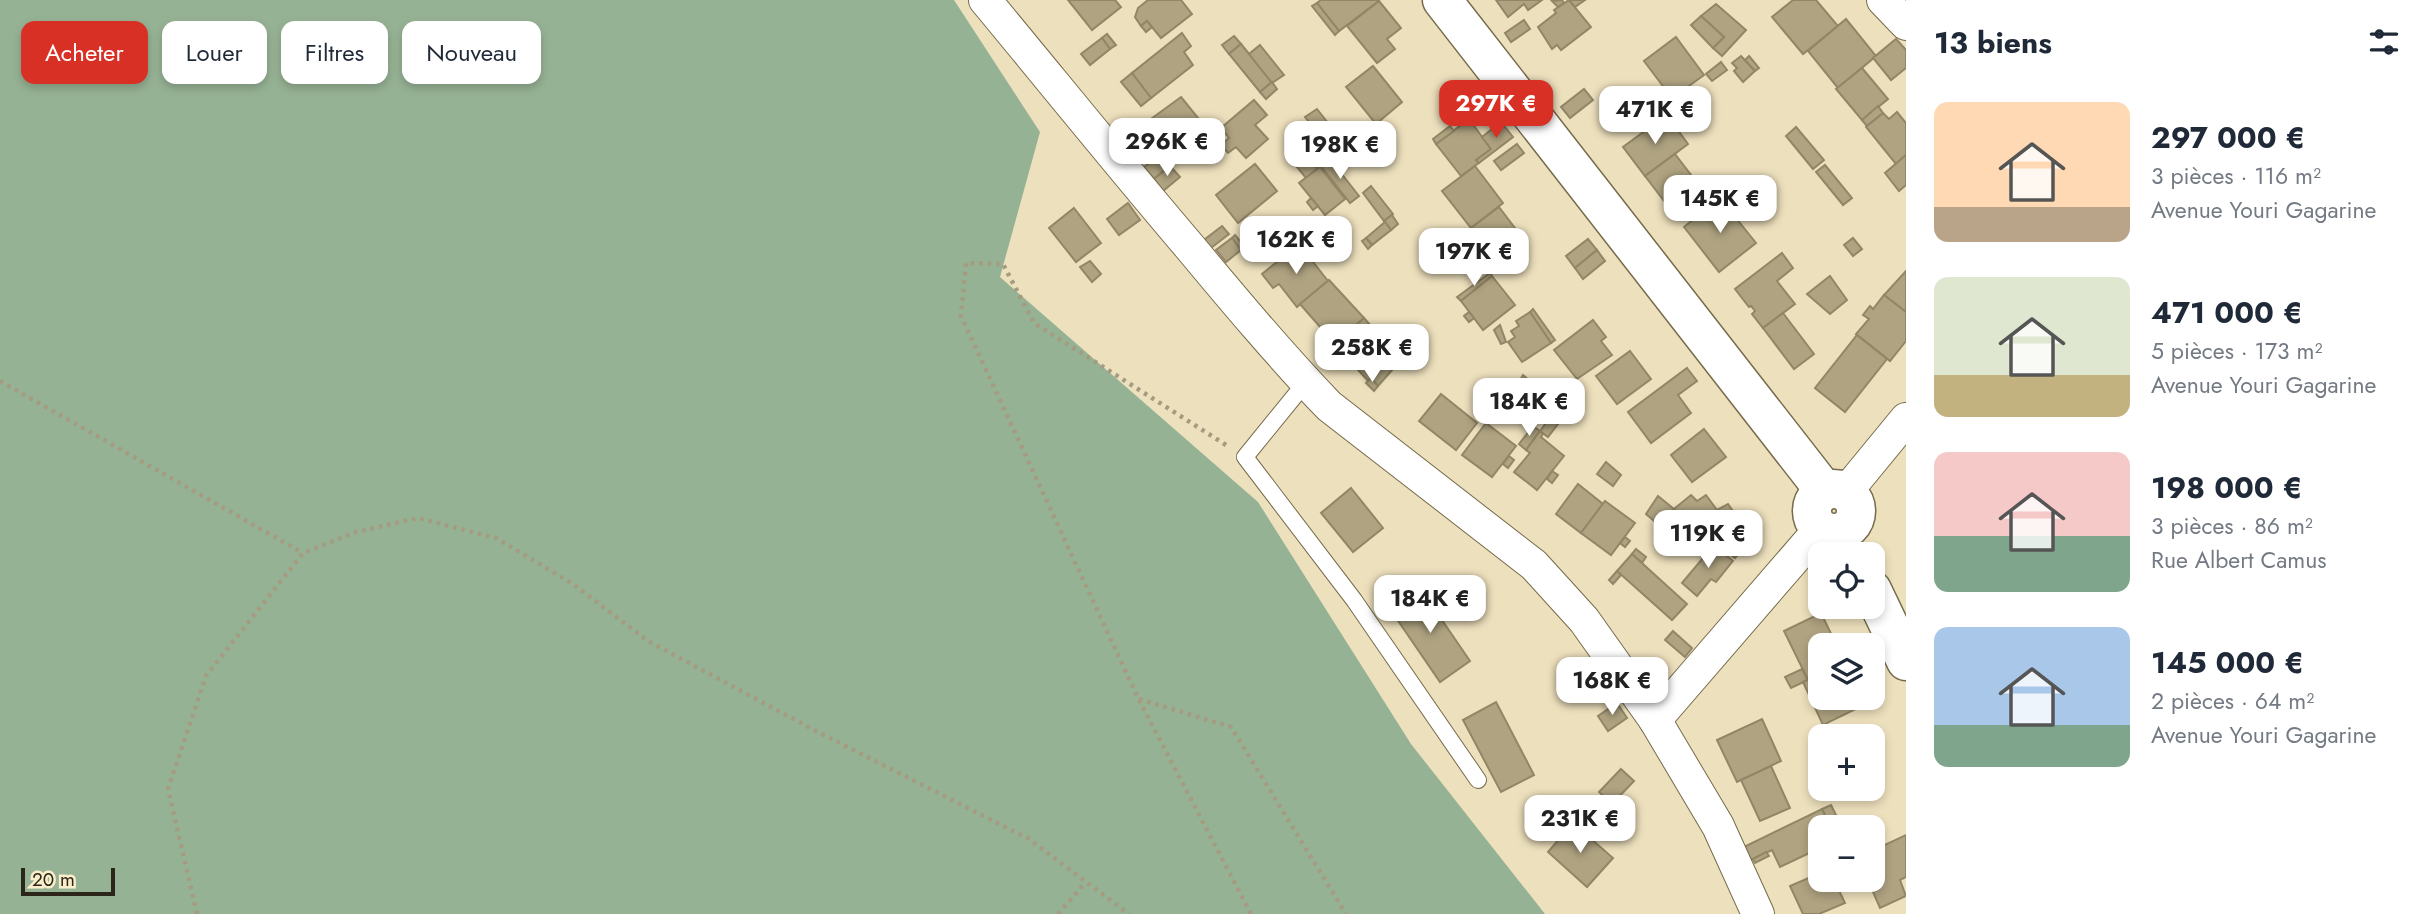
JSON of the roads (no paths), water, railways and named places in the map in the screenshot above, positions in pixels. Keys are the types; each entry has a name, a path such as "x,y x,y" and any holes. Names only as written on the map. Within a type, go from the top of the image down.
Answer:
{"street":[{"path":"985,0 1276,350 1329,406 1534,565 1584,620 1655,720 1718,826 1758,914"},
{"path":"1442,0 1835,491 1854,500 1856,512 1853,523 1840,538 1655,720"},
{"path":"1883,0 1906,24"},
{"path":"1835,491 1906,419"},
{"path":"1885,617 1906,661"}],"lane":[{"path":"1306,382 1245,457 1353,600 1478,780"}]}
